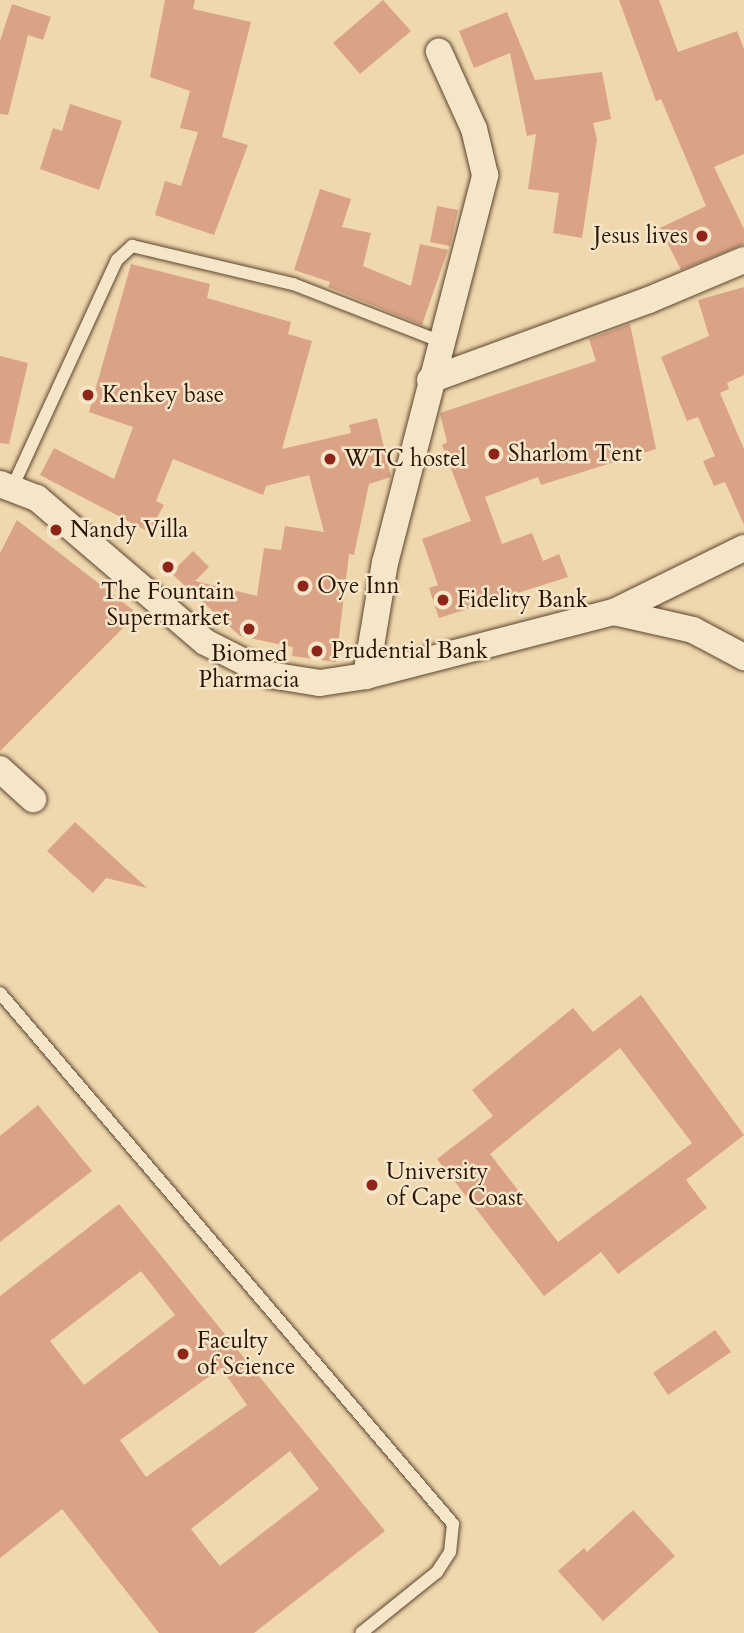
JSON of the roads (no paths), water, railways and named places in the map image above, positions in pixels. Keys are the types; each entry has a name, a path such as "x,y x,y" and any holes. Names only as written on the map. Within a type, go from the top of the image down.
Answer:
{"street":[{"path":"366,676 385,563 439,341 485,175 474,129 439,52"},
{"path":"430,380 649,300 744,260"},
{"path":"6,486 37,498 205,642 270,675 320,683 366,676 614,612 744,548"},
{"path":"614,612 693,630 744,657"},
{"path":"0,769 33,799"}],"lane":[{"path":"6,486 117,260 132,246 293,284 439,341"},
{"path":"0,993 453,1524 450,1552 437,1572 361,1633"}],"place":[{"name":"Jesus lives","path":"702,236"},
{"name":"Kenkey base","path":"88,395"},
{"name":"Sharlom Tent","path":"494,454"},
{"name":"WTC hostel","path":"330,459"},
{"name":"Nandy Villa","path":"56,530"},
{"name":"The Fountain Supermarket","path":"168,567"},
{"name":"Oye Inn","path":"303,586"},
{"name":"Fidelity Bank","path":"443,600"},
{"name":"Biomed Pharmacia","path":"249,629"},
{"name":"Prudential Bank","path":"317,651"},
{"name":"University of Cape Coast","path":"372,1185"},
{"name":"Faculty of Science","path":"183,1354"}]}
